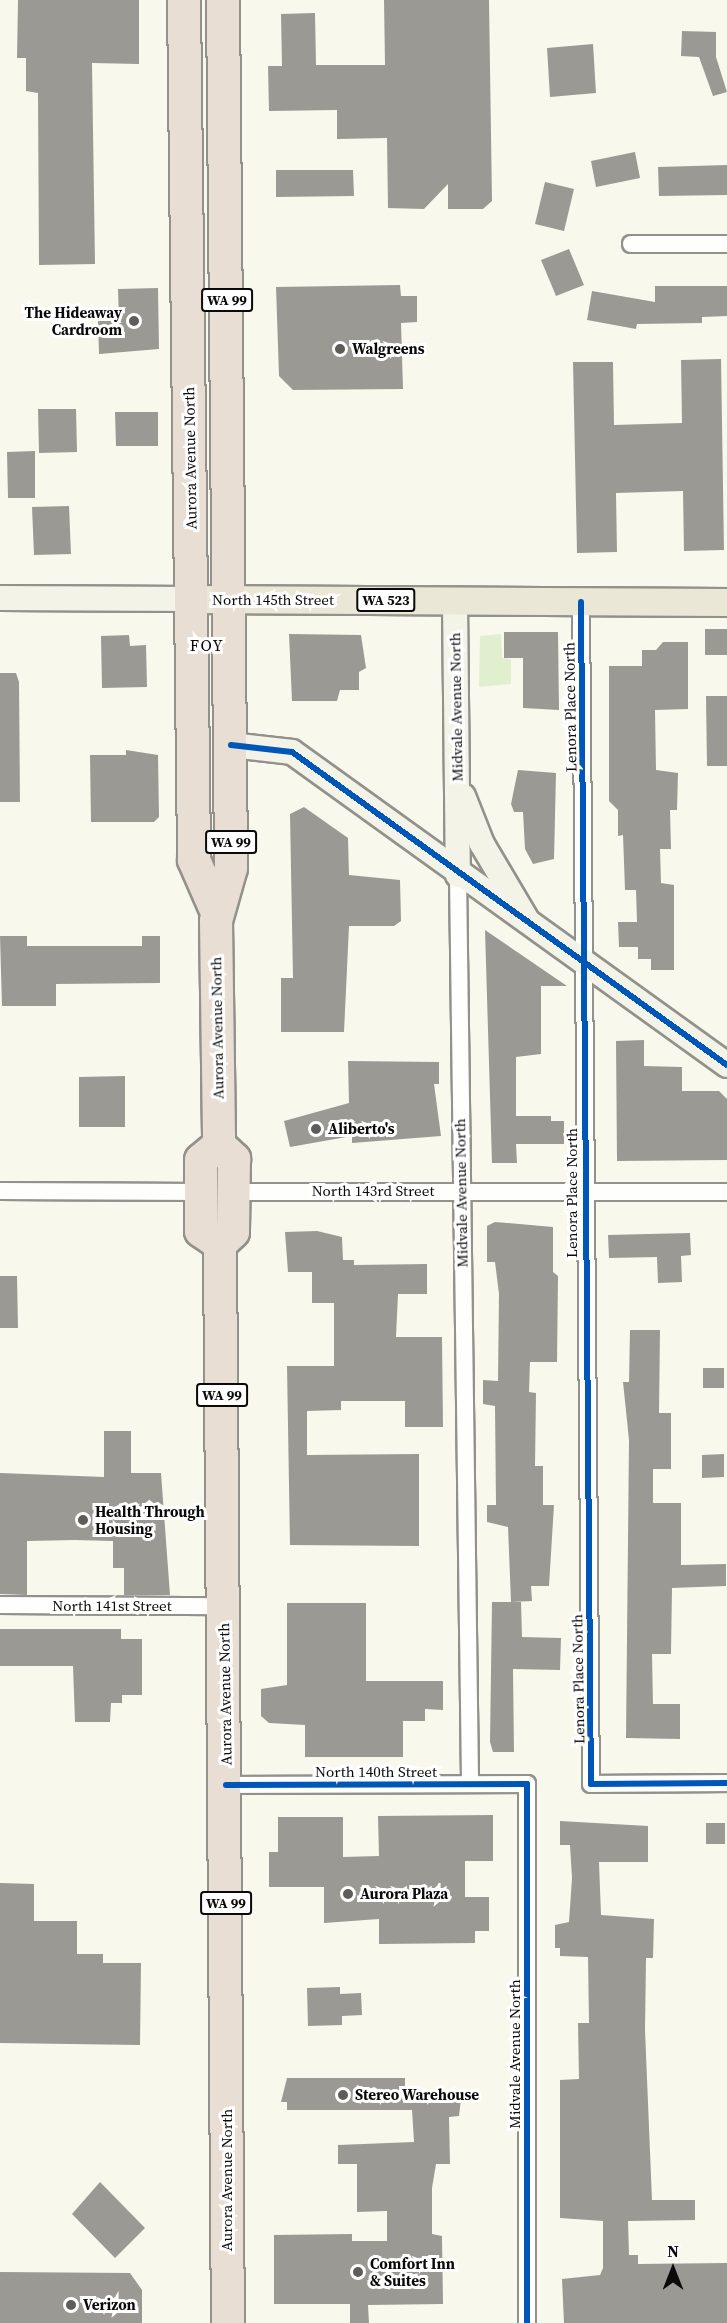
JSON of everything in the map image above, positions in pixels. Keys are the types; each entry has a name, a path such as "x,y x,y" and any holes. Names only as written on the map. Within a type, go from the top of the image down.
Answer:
{"highway":[{"name":"Aurora Avenue North","path":"184,0 194,860 216,910"},
{"name":"Aurora Avenue North","path":"223,0 231,599 231,868 216,910 219,1144 234,1159 233,1232 220,1244 226,1785 228,2323"},
{"path":"219,1144 201,1160 201,1231 220,1244"}],"main road":[{"name":"North 145th Street","path":"192,600 727,602"}],"street":[{"path":"631,244 727,244"},
{"name":"North 145th Street","path":"0,598 192,600"},
{"name":"Midvale Avenue North","path":"455,601 460,1191 470,1784"},
{"name":"Lenora Place North","path":"581,602 585,965 584,1192 591,1784 727,1783"},
{"path":"231,745 292,752 533,929 727,1065"},
{"path":"457,776 482,844 533,929"},
{"path":"0,1191 201,1192"},
{"name":"North 143rd Street","path":"234,1192 727,1192"},
{"name":"North 141st Street","path":"0,1605 224,1606"},
{"name":"Midvale Avenue North","path":"526,1784 527,2323"},
{"name":"North 140th Street","path":"226,1785 526,1784"}],"green space":[{"path":"501,634 502,658 511,659 511,684 479,687 480,636"}],"building":[{"path":"18,0 139,0 139,64 92,63 95,264 39,265 38,93 26,91 26,58 17,58"},
{"path":"384,0 489,0 492,201 483,209 448,209 448,184 424,209 388,208 387,138 337,139 337,110 269,111 268,66 282,66 281,14 315,13 316,65 385,65"},
{"path":"682,31 716,32 716,57 727,92 713,96 699,57 681,56"},
{"path":"593,44 596,93 550,97 547,48"},
{"path":"635,152 640,178 596,187 591,161"},
{"path":"727,165 727,195 659,196 658,167"},
{"path":"276,170 353,170 354,196 276,197"},
{"path":"545,182 574,189 564,231 535,224"},
{"path":"569,249 584,285 556,296 541,260"},
{"name":"Walgreens","path":"400,285 401,296 417,296 417,322 401,323 403,389 293,390 279,376 276,287"},
{"path":"655,286 727,286 727,316 702,317 702,323 637,324 636,329 587,320 592,291 655,302"},
{"name":"The Hideaway Cardroom","path":"158,288 159,349 99,354 98,321 119,321 118,289"},
{"path":"721,359 724,550 684,551 683,491 616,493 617,552 577,553 573,362 613,362 614,425 682,423 681,360"},
{"path":"38,409 76,409 77,452 39,453"},
{"path":"115,412 158,412 158,446 116,446"},
{"path":"35,451 35,498 8,498 7,452"},
{"path":"69,506 71,554 34,555 32,507"},
{"path":"705,629 727,629 727,655 705,655"},
{"path":"504,632 558,632 559,710 523,708 523,658 504,658"},
{"path":"289,634 361,635 366,668 359,672 359,690 340,690 337,701 292,701"},
{"path":"129,635 130,646 146,645 147,687 102,688 101,636"},
{"path":"663,642 688,642 688,709 655,710 656,770 678,773 677,810 670,810 671,849 660,849 661,883 674,885 674,970 651,970 651,959 638,959 638,947 619,947 618,922 637,922 636,890 625,890 623,835 618,836 618,810 609,801 609,666 642,666 642,650 656,650"},
{"path":"0,673 16,673 19,682 20,802 0,802"},
{"path":"706,696 727,696 727,766 707,766"},
{"path":"126,750 158,755 159,817 154,822 91,822 90,755 126,755"},
{"path":"518,770 556,773 554,859 533,864 525,849 523,812 514,812 511,804"},
{"path":"304,807 348,838 349,875 400,880 401,921 394,926 349,926 344,1032 281,1032 281,978 293,978 290,814"},
{"path":"485,930 567,986 541,986 541,1054 516,1057 516,1116 551,1116 551,1121 564,1121 564,1144 516,1144 517,1163 492,1163"},
{"path":"0,936 27,936 27,946 142,946 142,936 160,936 160,983 56,984 56,1006 2,1006"},
{"path":"644,1040 644,1066 682,1067 682,1091 719,1091 727,1099 727,1160 617,1161 616,1041"},
{"path":"348,1061 439,1062 439,1084 434,1084 441,1136 352,1143 352,1136 290,1147 284,1121 349,1103"},
{"path":"125,1076 125,1127 79,1127 79,1077"},
{"path":"495,1222 553,1227 553,1272 558,1276 557,1362 530,1362 529,1392 536,1393 535,1466 543,1466 543,1505 554,1505 549,1586 531,1586 532,1601 511,1602 508,1527 487,1522 487,1505 496,1505 495,1406 483,1404 483,1380 498,1381 499,1294 495,1262 487,1262 487,1226"},
{"path":"317,1231 342,1237 343,1260 354,1260 354,1265 427,1264 427,1294 398,1294 396,1337 442,1337 443,1427 405,1427 405,1401 341,1401 341,1410 307,1411 307,1455 419,1454 419,1546 290,1545 287,1366 334,1366 334,1303 312,1303 312,1272 288,1272 285,1232"},
{"path":"690,1233 691,1255 681,1256 682,1282 658,1283 657,1257 609,1258 608,1235"},
{"path":"0,1276 17,1276 18,1328 0,1328"},
{"path":"630,1330 660,1330 659,1413 671,1413 671,1469 653,1469 653,1503 681,1503 681,1565 726,1564 726,1586 672,1588 671,1654 652,1654 653,1704 680,1704 680,1739 626,1738 629,1440 623,1382 629,1382"},
{"path":"703,1368 724,1368 724,1388 703,1388"},
{"name":"Health Through Housing","path":"104,1431 131,1431 131,1473 161,1473 170,1595 124,1595 124,1568 113,1568 113,1541 75,1540 27,1541 27,1595 0,1594 0,1473 104,1477"},
{"path":"724,1454 724,1477 702,1478 702,1455"},
{"path":"492,1602 521,1602 522,1637 561,1638 560,1670 513,1669 514,1752 493,1752 490,1742"},
{"path":"287,1603 366,1603 366,1681 443,1681 443,1710 425,1709 425,1721 403,1721 403,1757 305,1757 305,1725 269,1723 261,1716 261,1689 287,1685"},
{"path":"0,1629 121,1629 121,1639 142,1639 142,1695 122,1695 122,1703 111,1703 110,1722 75,1722 73,1666 0,1666"},
{"path":"493,1815 493,1861 465,1861 465,1897 489,1897 489,1931 475,1931 475,1943 379,1944 379,1919 324,1923 324,1887 269,1887 269,1852 278,1852 278,1817 343,1817 343,1857 379,1856 378,1816"},
{"path":"560,1821 648,1826 648,1862 599,1862 601,1915 654,1919 653,1958 646,1958 645,2030 652,2200 695,2200 695,2220 628,2221 629,2255 638,2255 638,2264 727,2263 727,2323 564,2323 562,2279 600,2275 603,2268 603,2221 560,2218 560,2080 579,2079 578,2023 589,2023 588,1957 560,1956 560,1948 555,1948 555,1925 569,1922 572,1878 570,1845 560,1845"},
{"path":"706,1823 725,1823 725,1844 706,1844"},
{"path":"0,1883 34,1884 34,1921 77,1921 77,1954 103,1954 103,1963 141,1963 140,2045 0,2043"},
{"path":"340,1987 340,1994 361,1993 362,2015 342,2016 342,2025 308,2026 307,1988"},
{"path":"287,2078 405,2078 405,2093 462,2090 459,2116 449,2117 450,2164 436,2164 432,2188 432,2234 442,2236 443,2304 368,2305 369,2323 350,2323 350,2304 274,2304 274,2235 352,2234 352,2241 387,2241 387,2211 357,2212 357,2164 338,2164 338,2145 414,2142 412,2110 287,2110 287,2102 281,2102"},
{"path":"100,2182 145,2228 115,2258 72,2214"},
{"name":"Verizon","path":"0,2272 130,2273 142,2290 142,2323 0,2323"}],"cycle path":[{"path":"581,602 591,1784 727,1783"},
{"path":"231,745 292,752 727,1065"},
{"path":"226,1785 527,1784 527,2323"}],"place":[{"name":"The Hideaway Cardroom","path":"134,321"},
{"name":"Walgreens","path":"340,349"},
{"name":"Aliberto's","path":"316,1129"},
{"name":"Health Through Housing","path":"83,1520"},
{"name":"Aurora Plaza","path":"348,1894"},
{"name":"Stereo Warehouse","path":"343,2095"},
{"name":"Comfort Inn & Suites","path":"358,2272"},
{"name":"Verizon","path":"71,2305"}],"district":[{"name":"FOY","path":"207,645"}]}
